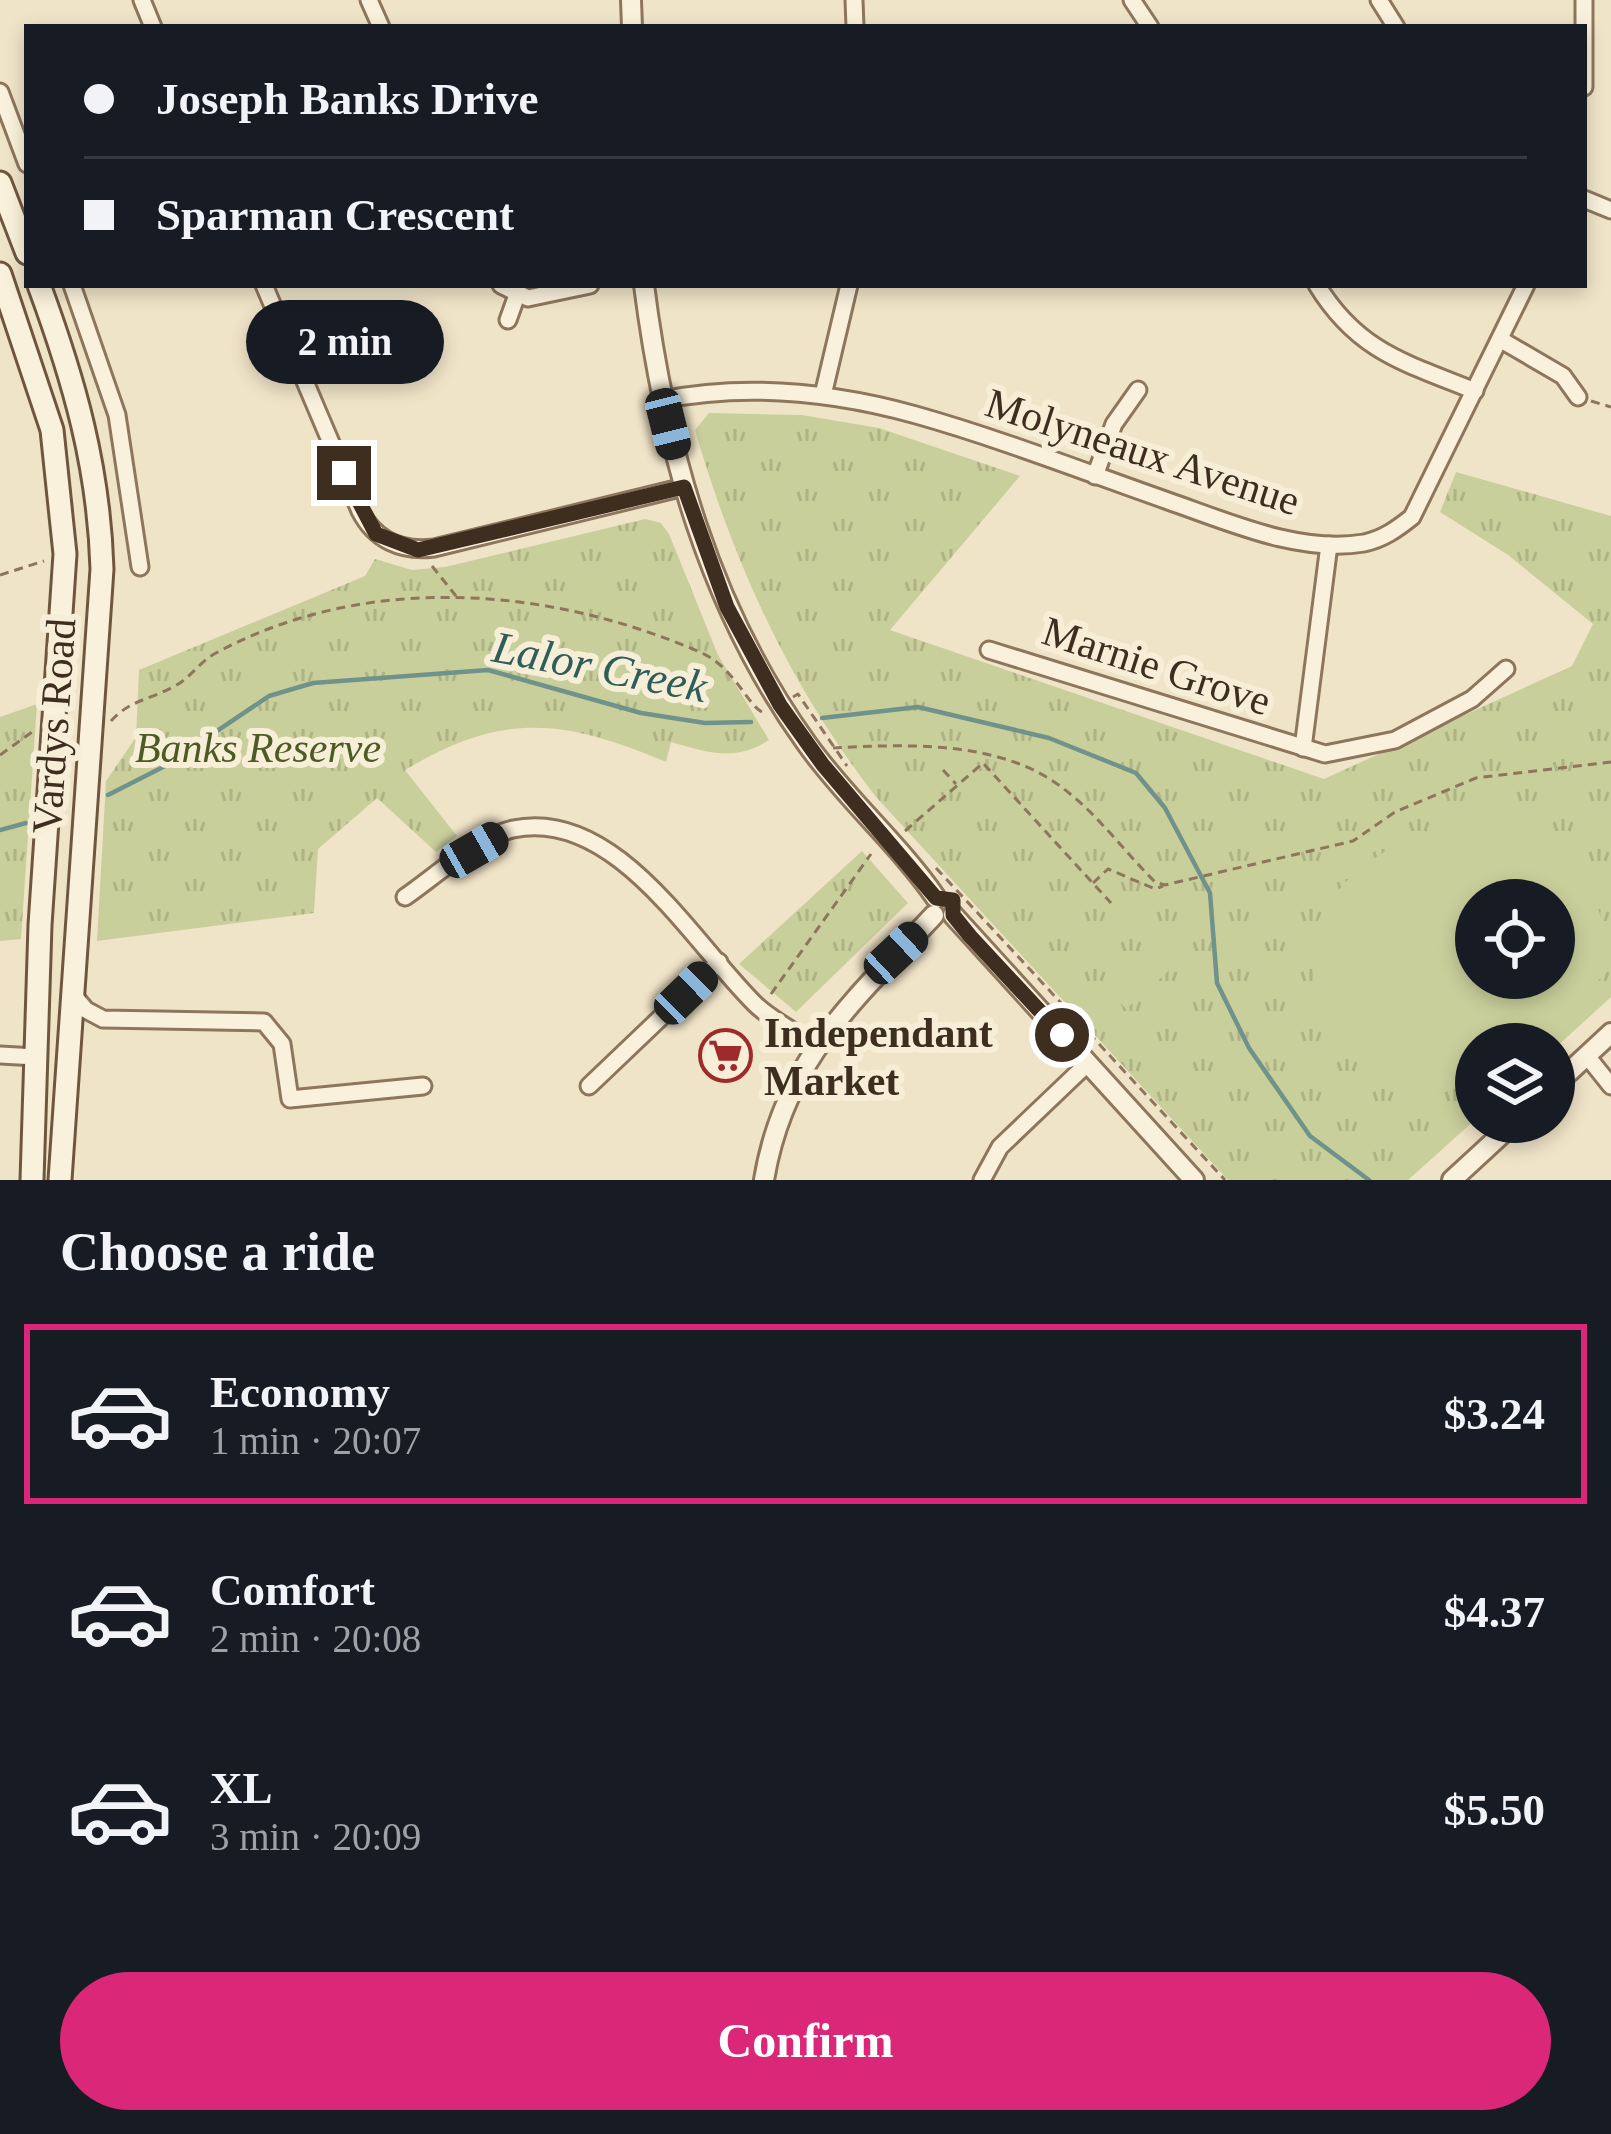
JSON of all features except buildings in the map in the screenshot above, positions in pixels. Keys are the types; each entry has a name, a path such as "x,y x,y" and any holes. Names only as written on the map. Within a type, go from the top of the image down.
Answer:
{"main road":[{"path":"0,183 24,246"},
{"name":"Vardys Road","path":"0,274 48,415 64,554 40,925 32,1180"},
{"name":"Vardys Road","path":"40,288 83,410 101,515 103,569 59,1180"},
{"path":"40,925 52,905 60,825 76,820 86,837"}],"street":[{"path":"0,92 24,156"},
{"path":"73,288 117,416 140,567"},
{"path":"264,288 367,524 387,541 418,550 684,487"},
{"path":"506,288 517,295 543,296 577,288"},
{"path":"644,288 662,400 684,487 727,607 780,705 941,910 1194,1180"},
{"path":"823,395 848,288"},
{"path":"1318,288 1339,320 1376,351 1475,391"},
{"name":"Molyneaux Avenue","path":"662,400 719,391 823,395 919,416 1245,528 1329,545 1386,537 1412,518 1525,288"},
{"path":"508,320 517,295"},
{"path":"1503,340 1563,376 1578,397"},
{"path":"1095,476 1114,424 1138,391"},
{"name":"Marnie Grove","path":"1303,748 1329,545"},
{"name":"Marnie Grove","path":"989,650 1325,754 1395,740 1472,699 1506,669"},
{"path":"405,897 509,829 550,825 606,848 757,1007 815,1045"},
{"path":"764,1180 777,1120 815,1045 851,998 941,910"},
{"path":"589,1085 718,962"},
{"path":"71,991 86,1010 107,1020 264,1022 282,1043 290,1099 423,1086"},
{"path":"68,1046 107,1020"},
{"path":"1575,1067 1611,1033"},
{"path":"0,1055 37,1057"},
{"path":"1587,1056 1611,1086"},
{"path":"982,1180 1000,1147 1088,1063"},
{"path":"1452,1180 1492,1143"}],"path":[{"path":"1578,397 1611,407"},
{"path":"418,550 457,597"},
{"path":"0,575 45,561"},
{"path":"104,725 125,706 173,687 213,654 271,629 370,602 457,597 531,603 673,642 731,670 760,715"},
{"path":"798,694 857,778"},
{"path":"0,755 20,737 40,732"},
{"path":"833,748 957,750 1012,761 1063,788 1154,882 1165,885"},
{"path":"1092,883 1108,869 1155,889 1192,881 1353,842 1395,812 1476,778 1611,762"},
{"path":"904,832 983,763 1111,903"},
{"path":"943,770 957,785"},
{"path":"757,1007 871,854"},
{"path":"931,862 1225,1180"}],"green space":[{"path":"709,413 802,415 879,428 1020,476 890,630 1324,779 1572,666 1593,624 1508,555 1440,512 1456,472 1611,516 1611,997 1575,1030 1575,1023 1455,1023 1455,1138 1408,1180 1228,1180 876,797 791,667 747,577 695,430"},
{"name":"Banks Reserve","path":"645,519 661,523 669,534 718,655 769,740 733,753 671,742 666,762 564,730 504,730 473,738 405,770 457,836 436,852 377,798 318,849 314,913 97,941 106,781 136,737 139,670 365,576 375,559 412,570 445,567"},
{"path":"37,704 21,939 0,941 0,717"},
{"path":"1481,812 1535,829 1575,864 1600,913 1606,941 1608,970 1559,1023 1455,1023 1455,1085 1436,1088 1412,1089 1393,1083 1357,1055 1328,1013 1312,968 1311,941 1333,897 1368,863 1404,842"},
{"path":"862,851 908,903 796,1012 739,964"},
{"path":"1151,940 1174,966 1126,1009 1103,983"}],"waterway":[{"name":"Lalor Creek","path":"108,795 165,766 269,696 313,683 488,670 641,713 705,723 751,722"},
{"path":"822,718 918,707 1049,738 1136,773 1165,808 1210,893 1217,983 1249,1048 1310,1136 1369,1180"},
{"name":"Lalor Creek","path":"0,830 26,823"}],"place":[{"name":"Independant Market","path":"725,1056"}],"route":[{"path":"344,473 376,534 418,550 684,487 712,572 742,639 780,705 843,790 936,898 953,900 953,915 1062,1035"}]}
